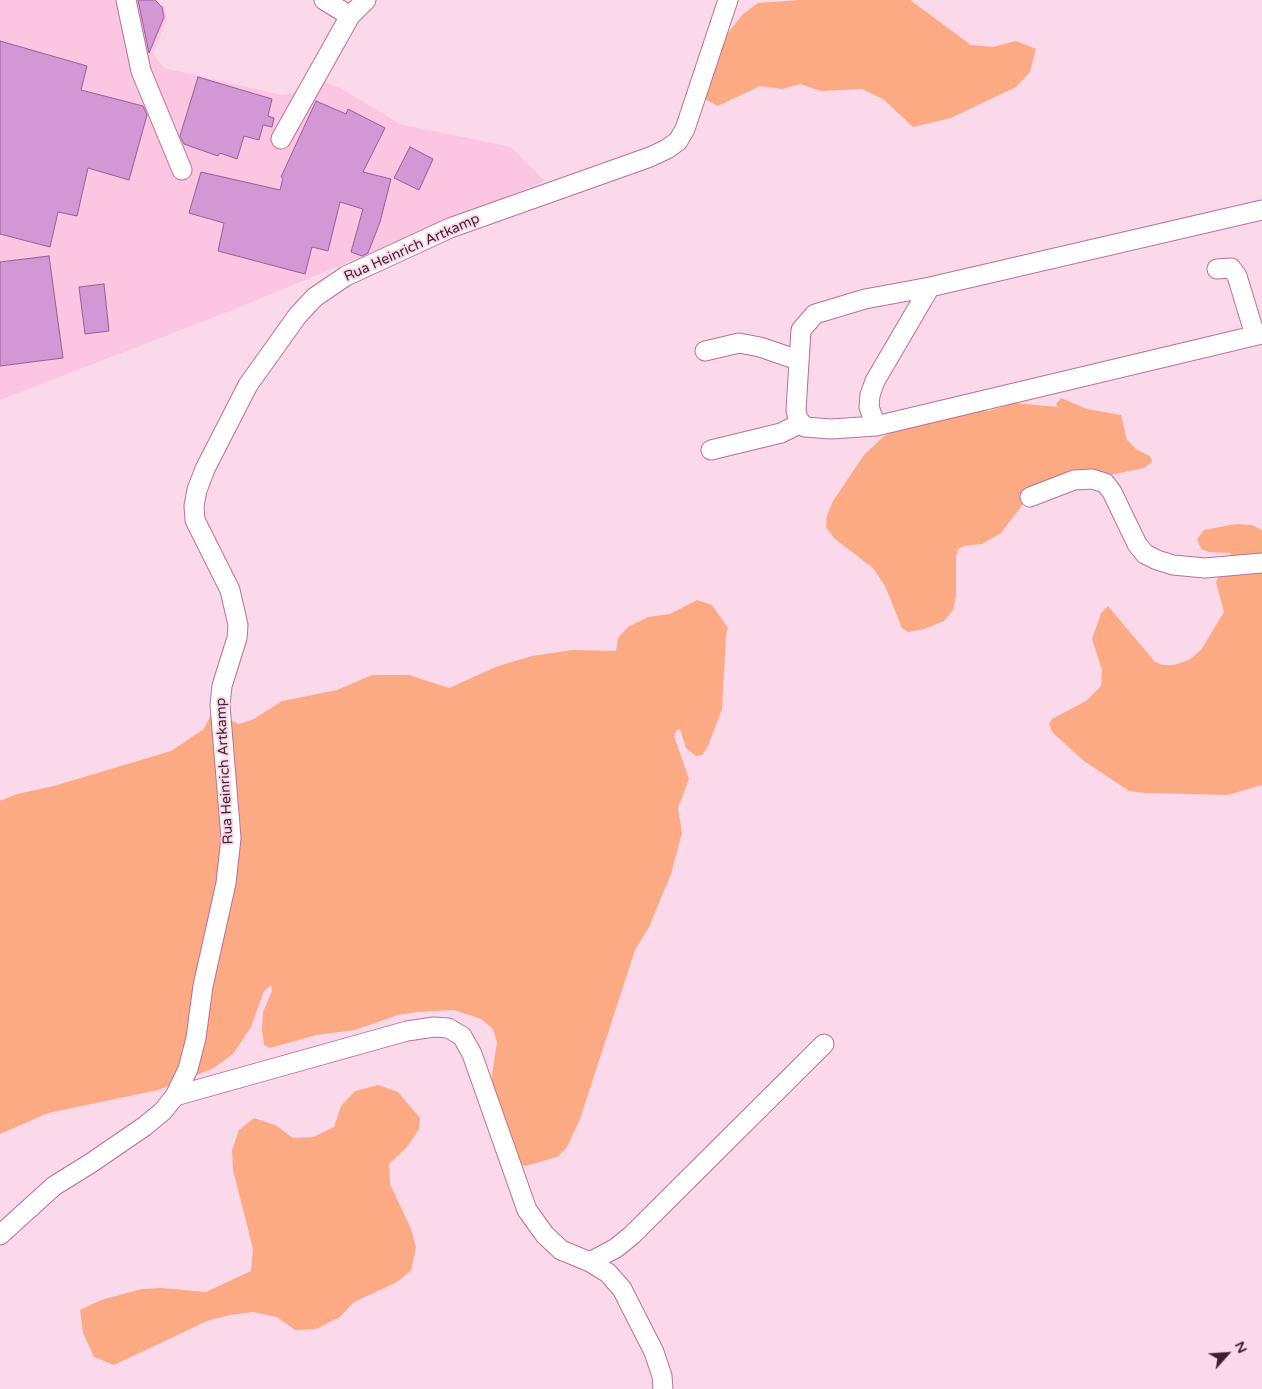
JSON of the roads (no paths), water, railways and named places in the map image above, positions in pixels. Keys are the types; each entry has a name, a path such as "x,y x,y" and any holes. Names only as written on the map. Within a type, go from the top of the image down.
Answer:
{"street":[{"path":"126,0 141,71 182,170"},
{"path":"324,0 350,16"},
{"path":"281,139 350,16 366,0"},
{"name":"Rua Heinrich Artkamp","path":"0,1235 54,1186 145,1126 163,1111 175,1096 188,1069 196,1038 203,986 226,883 231,838 220,705 222,686 237,638 238,625 230,590 195,520 194,506 202,476 248,385 298,315 329,286 346,276 450,228 650,157 678,141 685,129 728,0"},
{"path":"1217,269 1231,268 1238,276 1258,335 876,426 831,429 804,427 796,410 801,330 815,314 865,299 930,287 1262,210"},
{"path":"876,426 870,407 870,394 875,381 930,287"},
{"path":"705,351 739,343 798,360"},
{"path":"710,450 780,433 801,423"},
{"path":"1030,497 1074,480 1092,479 1105,483 1112,492 1137,544 1145,554 1157,560 1172,565 1205,568 1262,563"},
{"path":"175,1096 407,1031 434,1027 448,1028 462,1036 472,1054 527,1210 545,1235 561,1250 590,1262 608,1273 622,1288 654,1352 662,1376 663,1389"},
{"path":"590,1262 616,1248 632,1235 824,1044"}]}
